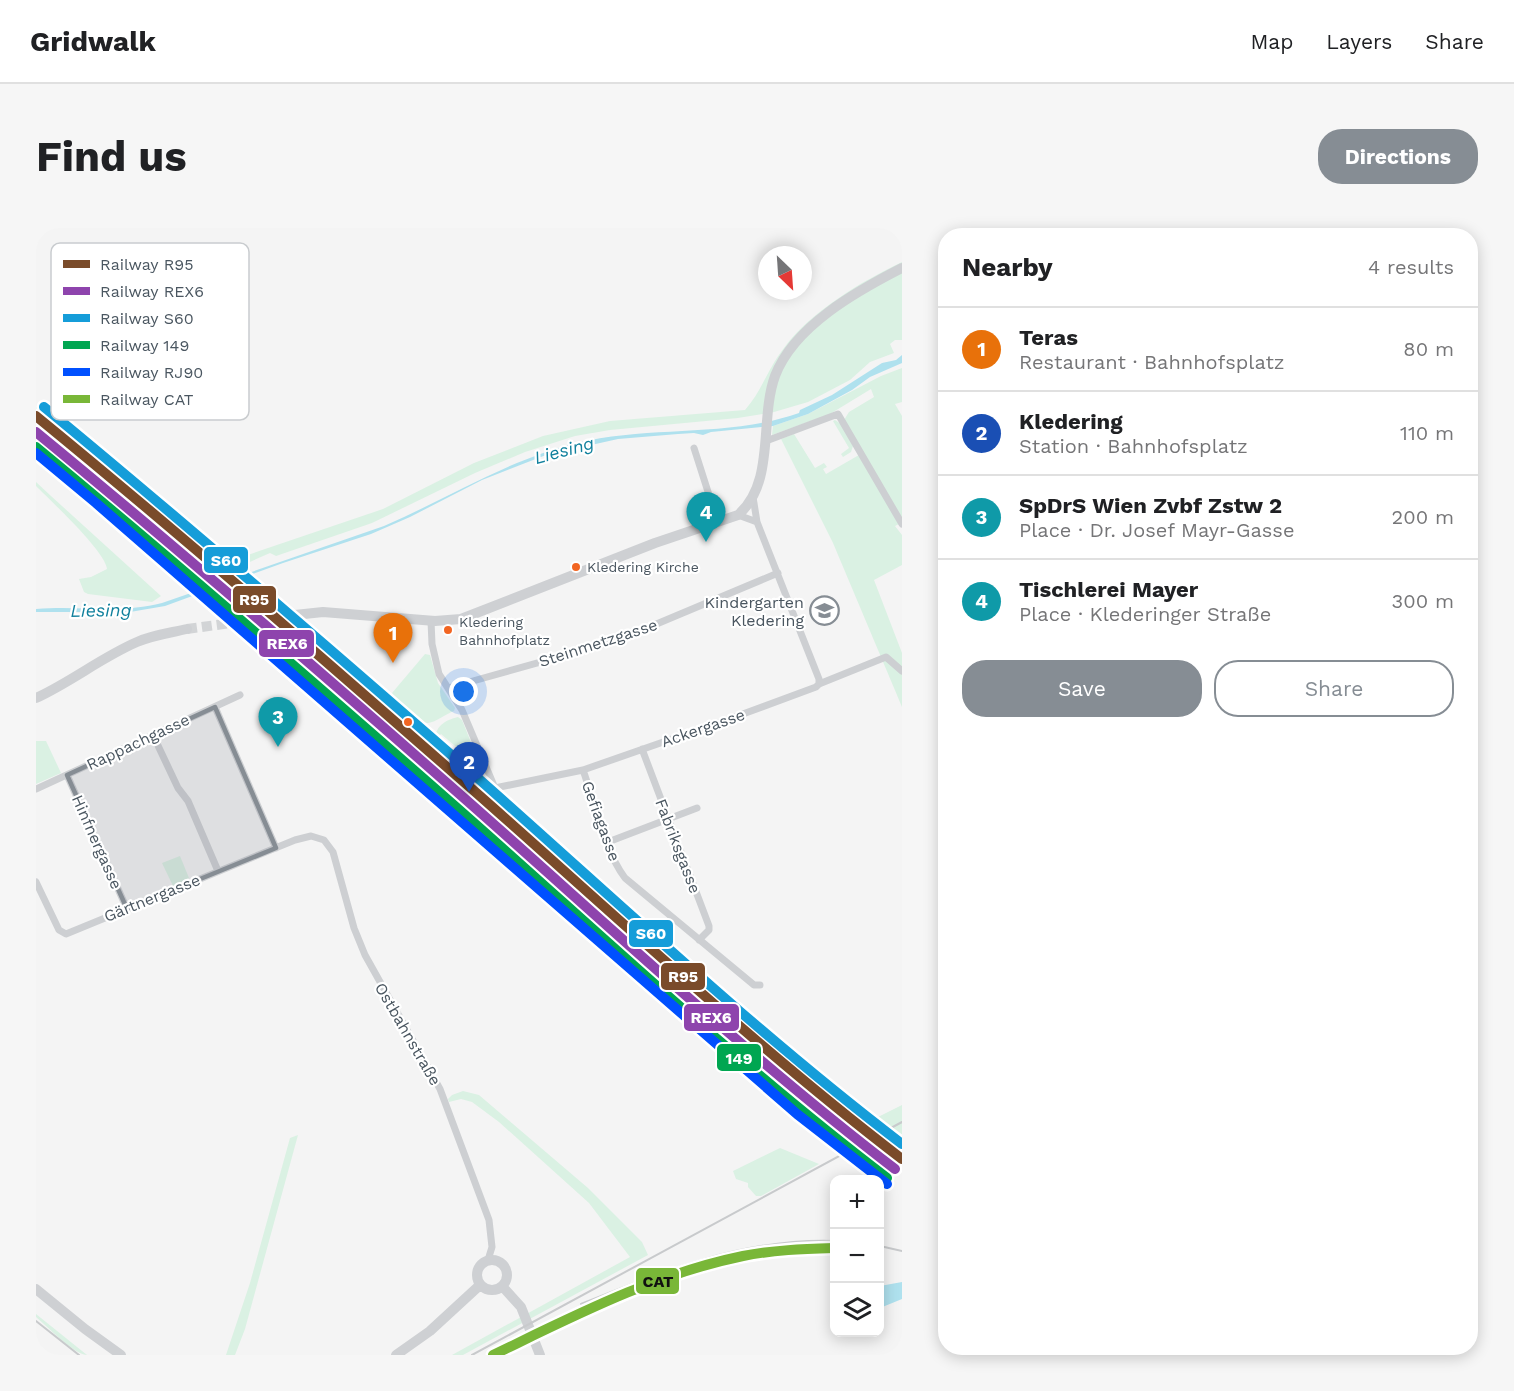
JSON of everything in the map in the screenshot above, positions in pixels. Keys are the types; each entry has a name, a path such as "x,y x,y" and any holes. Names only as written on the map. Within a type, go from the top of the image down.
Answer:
{"main road":[{"path":"276,616 323,612 430,621 461,619 655,543 718,524 738,515 747,508 760,478 770,394 777,373 789,351 798,340 844,302 902,268"},
{"path":"36,698 140,640 187,629"},
{"path":"488,1260 498,1261 505,1268 506,1278 502,1286 493,1290 480,1285 477,1280 479,1265 488,1260"},
{"path":"396,1355 430,1331 480,1285"},
{"path":"502,1286 521,1307 540,1355"},
{"path":"36,1289 121,1355"}],"street":[{"path":"766,439 838,414 902,524"},
{"path":"694,448 718,524"},
{"path":"753,497 757,522 819,684"},
{"path":"738,515 757,522"},
{"name":"Steinmetzgasse","path":"448,688 616,641 778,573"},
{"path":"430,621 439,674 448,688"},
{"name":"Ackergasse","path":"448,688 462,710 495,788 583,770 816,687 886,657 902,671"},
{"name":"Rappachgasse","path":"36,789 240,695"},
{"path":"214,707 276,848"},
{"path":"153,735 178,788 188,801 218,871"},
{"name":"Fabriksgasse","path":"642,749 709,926 709,930 699,940"},
{"name":"Gefiagasse","path":"583,770 617,867 625,878 754,985 760,984"},
{"name":"Hinfnergasse","path":"67,775 127,909"},
{"path":"608,842 697,808"},
{"name":"Ostbahnstraße","path":"295,840 315,837 324,840 331,847 354,928 365,955 440,1089 489,1220 492,1247 488,1260"},
{"name":"Gärtnergasse","path":"36,882 58,930 66,934 295,840"}],"highlighted area":[{"path":"215,707 276,848 127,909 67,775"}],"green space":[{"path":"902,262 902,340 895,340 890,344 894,353 870,362 850,380 808,402 774,412 738,418 610,430 575,436 525,452 475,473 372,523 276,556 270,553 225,573 218,567 383,509 474,463 543,436 610,421 745,410 778,356 808,322 854,288"},
{"path":"902,368 902,402 895,404 902,416 902,518 844,420 849,412 874,397 871,389 830,414 772,435 773,426 808,414 881,376"},
{"path":"36,407 128,482 218,567 85,450 36,412"},
{"path":"833,421 841,424 853,446 851,452 843,457 841,454 849,448"},
{"path":"794,434 815,468 824,463 827,467 823,469 826,474 859,455 899,524 895,526 902,535 902,565 874,580 902,653 902,707 833,543 781,439"},
{"path":"36,482 161,596 152,602 84,592 79,579 91,577 107,569 104,561 76,526 36,486"},
{"path":"425,654 430,655 438,683 455,708 454,711 428,723 403,706 392,693"},
{"path":"458,717 462,720 491,792 483,795 457,771 462,766 457,756 461,751 441,734 434,742 436,732 441,725"},
{"path":"36,741 46,741 61,773 36,784"},
{"path":"180,856 189,878 173,886 162,863"},
{"path":"463,1091 479,1095 588,1188 642,1242 648,1255 463,1355 452,1355 630,1257 589,1203 499,1122 472,1102 461,1099 449,1102 448,1099 452,1095"},
{"path":"902,1105 902,1156 862,1125"},
{"path":"298,1135 245,1329 235,1355 226,1355 250,1283 290,1138"},
{"path":"780,1148 819,1164 761,1196 756,1196 748,1187 748,1183 736,1179 733,1171"},
{"path":"36,1314 87,1355 68,1345 36,1317"}],"water":[{"name":"Liesing","path":"902,355 902,363 870,377 852,390 808,414 773,426 711,432 703,435 694,433 618,439 546,455 482,480 371,534 165,606 130,612 36,612 36,609 116,609 162,603 384,526 502,469 551,450 577,443 632,434 745,426 799,413 800,410 832,395 882,363 896,360"},
{"path":"902,1282 902,1299 884,1306 884,1285"}],"tunnel":[{"path":"187,629 276,617"}],"railway":[{"path":"36,437 162,528"},
{"path":"472,1355 902,1122"},
{"path":"581,1304 704,1259 768,1245 801,1241 830,1241"},
{"path":"884,1247 902,1251"},
{"path":"36,1321 79,1355"}],"rail line":[{"name":"S60","path":"44,407 51,413"},
{"name":"R95","path":"36,416 310,648 737,1024 902,1159"},
{"name":"S60","path":"60,420 372,686 740,1012 902,1144"},
{"name":"REX6","path":"36,432 305,659 730,1034 895,1169"},
{"name":"149","path":"36,447 352,716 722,1043 887,1178"},
{"name":"RJ90","path":"36,453 797,1114 887,1184"},
{"name":"CAT","path":"493,1355 615,1298 678,1274 754,1254 830,1248"}],"place":[{"name":"Tischlerei Mayer","path":"706,542"},
{"name":"Kledering Kirche","path":"576,567"},
{"name":"Kindergarten Kledering","path":"825,611"},
{"name":"Kledering Bahnhofplatz","path":"448,630"},
{"name":"Teras","path":"393,663"},
{"name":"SpDrS Wien Zvbf Zstw 2","path":"278,747"},
{"name":"Kledering","path":"469,792"}]}
